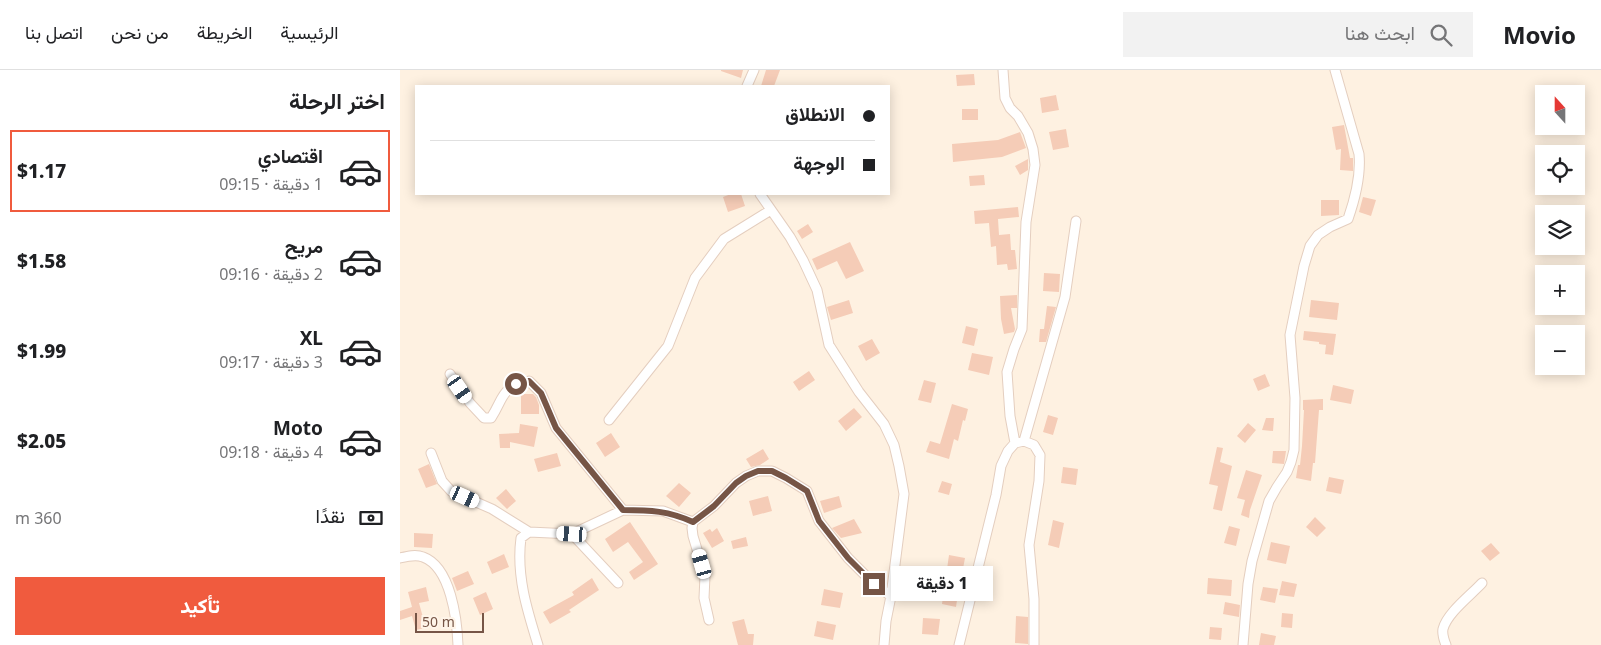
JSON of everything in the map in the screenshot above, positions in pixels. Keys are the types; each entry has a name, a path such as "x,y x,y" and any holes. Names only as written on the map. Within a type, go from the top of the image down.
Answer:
{"street":[{"path":"747,85 754,70"},
{"path":"1003,70 1004,98 1028,133 1035,165 1026,222 1022,329 1007,372 1010,416 1019,442"},
{"path":"1243,645 1248,584 1252,561 1270,501 1291,462 1294,450 1295,398 1290,335 1304,266 1310,246 1318,235 1348,219 1360,165 1359,154 1335,70"},
{"path":"761,195 790,237 817,290 829,345 859,392 884,424 894,445 904,494 884,645"},
{"path":"610,420 668,346 695,278 724,239 771,210"},
{"path":"958,645 996,495 1001,466 1008,451 1019,442 1065,297 1076,221"},
{"path":"450,374 470,403 484,418 491,418 505,391 516,384 529,381 541,393 556,428 623,510"},
{"path":"1019,442 1034,444 1040,455 1039,481 1029,545 1034,599 1034,645"},
{"path":"430,453 442,480 451,491 492,509 528,532 572,534 623,510 663,511 693,522"},
{"path":"708,620 704,598 704,576 693,536 693,522 714,506 736,483 758,471 772,471 807,491 819,521 848,558 874,584 891,596"},
{"path":"528,532 521,538 522,588 538,645"},
{"path":"572,534 618,583"},
{"path":"400,558 416,555 422,556 430,560 439,571 448,587 456,611 458,645"},
{"path":"1446,645 1443,630 1452,613 1482,584"}],"building":[{"path":"721,70 743,70 741,78"},
{"path":"766,70 780,70 774,85 761,85"},
{"path":"974,74 975,85 957,86 956,75"},
{"path":"1056,95 1059,110 1042,113 1040,98"},
{"path":"962,109 978,109 978,120 962,120"},
{"path":"1344,125 1350,158 1353,158 1353,171 1340,170 1341,149 1336,150 1332,127"},
{"path":"1066,129 1069,147 1053,150 1049,132"},
{"path":"1020,132 1026,148 1002,157 953,162 952,144 998,140"},
{"path":"1028,159 1028,170 1020,175 1015,166"},
{"path":"984,175 985,185 970,186 969,176"},
{"path":"741,195 745,206 728,212 723,197"},
{"path":"1363,197 1376,200 1371,216 1359,212"},
{"path":"1321,200 1339,200 1339,215 1321,216"},
{"path":"1018,207 1019,217 998,219 999,235 1010,234 1011,250 1015,250 1017,269 1008,270 1007,264 997,265 996,246 991,247 989,223 975,224 974,211"},
{"path":"808,224 813,232 802,239 797,231"},
{"path":"850,242 864,271 846,279 837,261 817,270 812,259"},
{"path":"1044,273 1060,274 1059,292 1043,291"},
{"path":"1017,295 1017,308 1011,308 1014,332 1004,334 1000,296"},
{"path":"849,300 853,313 831,320 827,307"},
{"path":"1311,300 1339,303 1337,320 1309,317"},
{"path":"1047,306 1056,307 1046,342 1039,342 1040,329 1044,329"},
{"path":"966,326 978,329 974,346 962,343"},
{"path":"1304,331 1336,334 1333,355 1325,354 1326,345 1303,340"},
{"path":"872,339 880,353 866,361 858,346"},
{"path":"972,353 993,357 989,375 968,370"},
{"path":"809,371 815,380 799,391 793,382"},
{"path":"1265,374 1270,386 1258,391 1253,379"},
{"path":"924,380 936,383 931,403 918,400"},
{"path":"1333,385 1354,390 1351,404 1330,400"},
{"path":"521,394 533,394 536,397 539,405 539,414 521,414"},
{"path":"1323,399 1323,410 1319,410 1315,463 1313,463 1311,481 1296,478 1298,465 1300,465 1302,446 1303,400"},
{"path":"952,404 968,409 958,441 954,439 949,459 926,452 930,441 940,444"},
{"path":"854,408 862,417 846,431 838,421"},
{"path":"1048,415 1058,418 1053,435 1043,432"},
{"path":"1266,418 1274,418 1273,431 1262,430"},
{"path":"1248,423 1256,430 1245,443 1237,436"},
{"path":"520,424 538,427 534,447 510,442 510,448 500,448 499,434 519,433"},
{"path":"611,433 620,447 605,457 596,443"},
{"path":"1217,447 1223,448 1220,462 1232,466 1222,511 1213,509 1218,486 1209,484"},
{"path":"763,449 769,459 760,465 751,467 746,459"},
{"path":"1273,451 1286,451 1284,464 1272,463"},
{"path":"557,453 561,466 538,472 534,459"},
{"path":"429,464 437,484 426,488 418,469"},
{"path":"1063,467 1078,469 1076,485 1061,483"},
{"path":"1246,470 1262,475 1249,518 1241,515 1245,500 1237,498"},
{"path":"1329,477 1344,480 1341,494 1326,491"},
{"path":"942,481 952,484 949,495 938,492"},
{"path":"679,483 691,493 679,507 666,496"},
{"path":"506,489 516,501 507,509 496,498"},
{"path":"768,496 772,511 753,516 749,501"},
{"path":"839,496 842,507 824,513 820,501"},
{"path":"1315,517 1326,528 1317,537 1306,527"},
{"path":"854,519 862,533 841,538 832,528"},
{"path":"1053,520 1064,523 1059,548 1048,545"},
{"path":"630,522 658,564 634,580 629,572 643,562 628,542 613,552 605,539"},
{"path":"1229,526 1240,529 1236,546 1224,543"},
{"path":"717,528 724,541 712,548 703,533 710,529 712,532"},
{"path":"414,533 433,534 432,548 414,547"},
{"path":"746,537 748,546 733,549 731,541"},
{"path":"1271,542 1290,546 1286,564 1267,560"},
{"path":"1491,543 1500,553 1490,561 1481,551"},
{"path":"504,554 509,567 492,574 487,562"},
{"path":"949,555 965,558 956,607 942,604"},
{"path":"468,571 474,584 457,591 452,578"},
{"path":"592,578 599,590 569,610 571,612 550,624 543,612 574,595 572,592"},
{"path":"1208,578 1232,580 1231,596 1207,594"},
{"path":"1282,581 1297,584 1294,597 1279,595"},
{"path":"426,587 429,601 419,603 424,621 432,619 434,626 416,630 412,616 400,620 400,611 412,607 408,592"},
{"path":"1263,587 1278,589 1275,603 1260,600"},
{"path":"824,589 843,593 840,608 821,605"},
{"path":"486,592 493,609 480,615 473,598"},
{"path":"1225,602 1240,605 1239,617 1223,614"},
{"path":"1282,613 1293,614 1292,628 1281,627"},
{"path":"1016,616 1028,617 1028,644 1015,643"},
{"path":"923,618 940,619 938,635 922,634"},
{"path":"744,619 748,634 754,634 753,645 738,645 732,622"},
{"path":"817,621 836,625 833,640 814,636"},
{"path":"1210,627 1222,628 1221,640 1209,639"},
{"path":"1261,633 1276,636 1274,645 1259,645"}],"route":[{"path":"516,384 529,381 541,393 556,428 623,510 663,511 693,522 714,506 724,494 746,476 758,471 772,471 807,491 819,521 848,558 874,584"}]}
